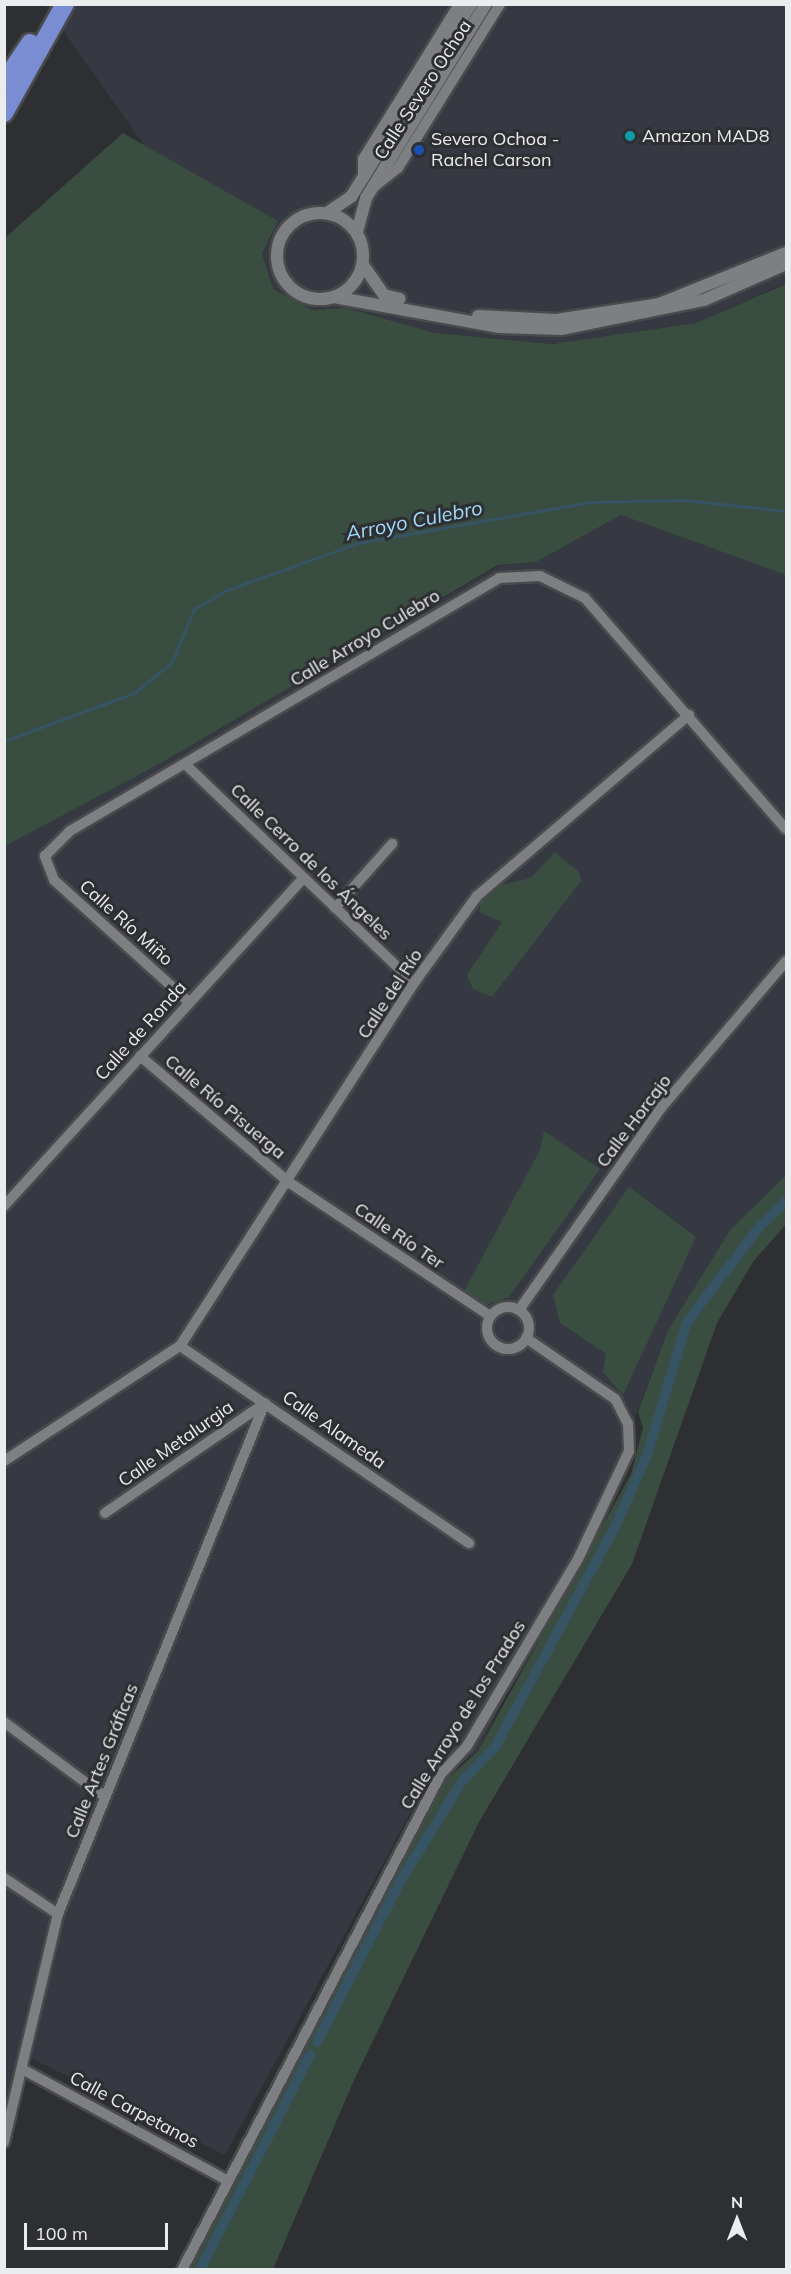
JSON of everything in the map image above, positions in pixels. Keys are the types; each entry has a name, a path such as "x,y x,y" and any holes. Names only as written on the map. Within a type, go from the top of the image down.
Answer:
{"highway":[{"path":"4,82 58,4"},
{"path":"4,112 65,4"}],"street":[{"name":"Calle Severo Ochoa","path":"363,178 363,159 459,4"},
{"name":"Calle Severo Ochoa","path":"327,213 351,197 471,4"},
{"name":"Calle Severo Ochoa","path":"357,232 370,190 486,4"},
{"name":"Calle Severo Ochoa","path":"370,190 398,168 500,4"},
{"path":"786,253 659,303 556,320 452,312 384,295 363,265 357,232 327,213 306,215 288,227 277,258 284,279 300,295 313,300 334,297 499,327 561,329 704,300 786,264"},
{"path":"334,297 357,280 363,265"},
{"name":"Calle Arroyo Culebro","path":"44,865 50,850 70,831 499,578 520,574 562,583 580,594 689,715"},
{"path":"689,715 786,829"},
{"name":"Calle del Río","path":"180,1346 290,1183 414,983 477,896 689,715"},
{"name":"Calle Cerro de los Ángeles","path":"185,764 414,983"},
{"path":"335,908 392,844"},
{"name":"Calle Río Miño","path":"44,865 54,880 189,1002"},
{"name":"Calle de Ronda","path":"4,1206 303,878"},
{"name":"Calle Horcajo","path":"519,1310 661,1108 786,961"},
{"name":"Calle Río Pisuerga","path":"140,1056 290,1183"},
{"name":"Calle Río Ter","path":"290,1183 490,1316"},
{"path":"507,1306 519,1310 529,1326 526,1338 516,1347 497,1346 488,1336 490,1316 507,1306"},
{"name":"Calle Arroyo de los Prados","path":"182,2270 441,1774 467,1746 578,1559 629,1451 628,1424 615,1399 526,1338"},
{"path":"4,1461 180,1346"},
{"name":"Calle Alameda","path":"180,1346 468,1543"},
{"name":"Calle Metalurgia","path":"105,1513 265,1403"},
{"name":"Calle Artes Gráficas","path":"4,2142 24,2070 58,1914 265,1403"},
{"path":"4,1722 105,1797"},
{"path":"4,1878 58,1914"},
{"name":"Calle Carpetanos","path":"24,2070 227,2180"}],"shaded area":[{"path":"45,5 786,5 786,283 696,323 557,344 435,333 346,308 312,310 273,289 262,253 278,221 144,145"},
{"path":"621,515 786,575 786,1175 730,1230 668,1330 607,1493 478,1751 424,1788 225,2155 21,2053 5,2121 5,846 163,762 500,565 536,562"}],"green space":[{"path":"123,133 278,221 262,253 273,289 312,310 346,308 435,333 553,344 696,323 786,284 786,575 621,515 536,562 498,565 163,762 5,846 5,238"},
{"path":"555,852 579,872 581,881 492,997 473,989 467,975 502,922 479,912 485,889 531,878"},
{"path":"544,1131 600,1169 509,1297 486,1305 464,1291 540,1150"},
{"path":"786,1175 786,1224 753,1262 717,1323 632,1564 479,1822 354,2080 273,2269 190,2270 446,1780 478,1751 631,1474 643,1428 638,1412 668,1330 730,1230"},
{"path":"629,1187 696,1237 623,1395 603,1372 606,1354 560,1323 553,1295"}],"waterway":[{"name":"Arroyo Culebro","path":"4,741 134,693 172,662 194,609 227,590 358,543 591,502 683,500 786,511"},
{"path":"317,2042 401,1880 463,1780 495,1747 616,1525 647,1455 687,1322 759,1227 786,1201"},
{"path":"200,2270 310,2055"}],"place":[{"name":"Amazon MAD8","path":"630,136"},
{"name":"Severo Ochoa - Rachel Carson","path":"419,150"}]}
